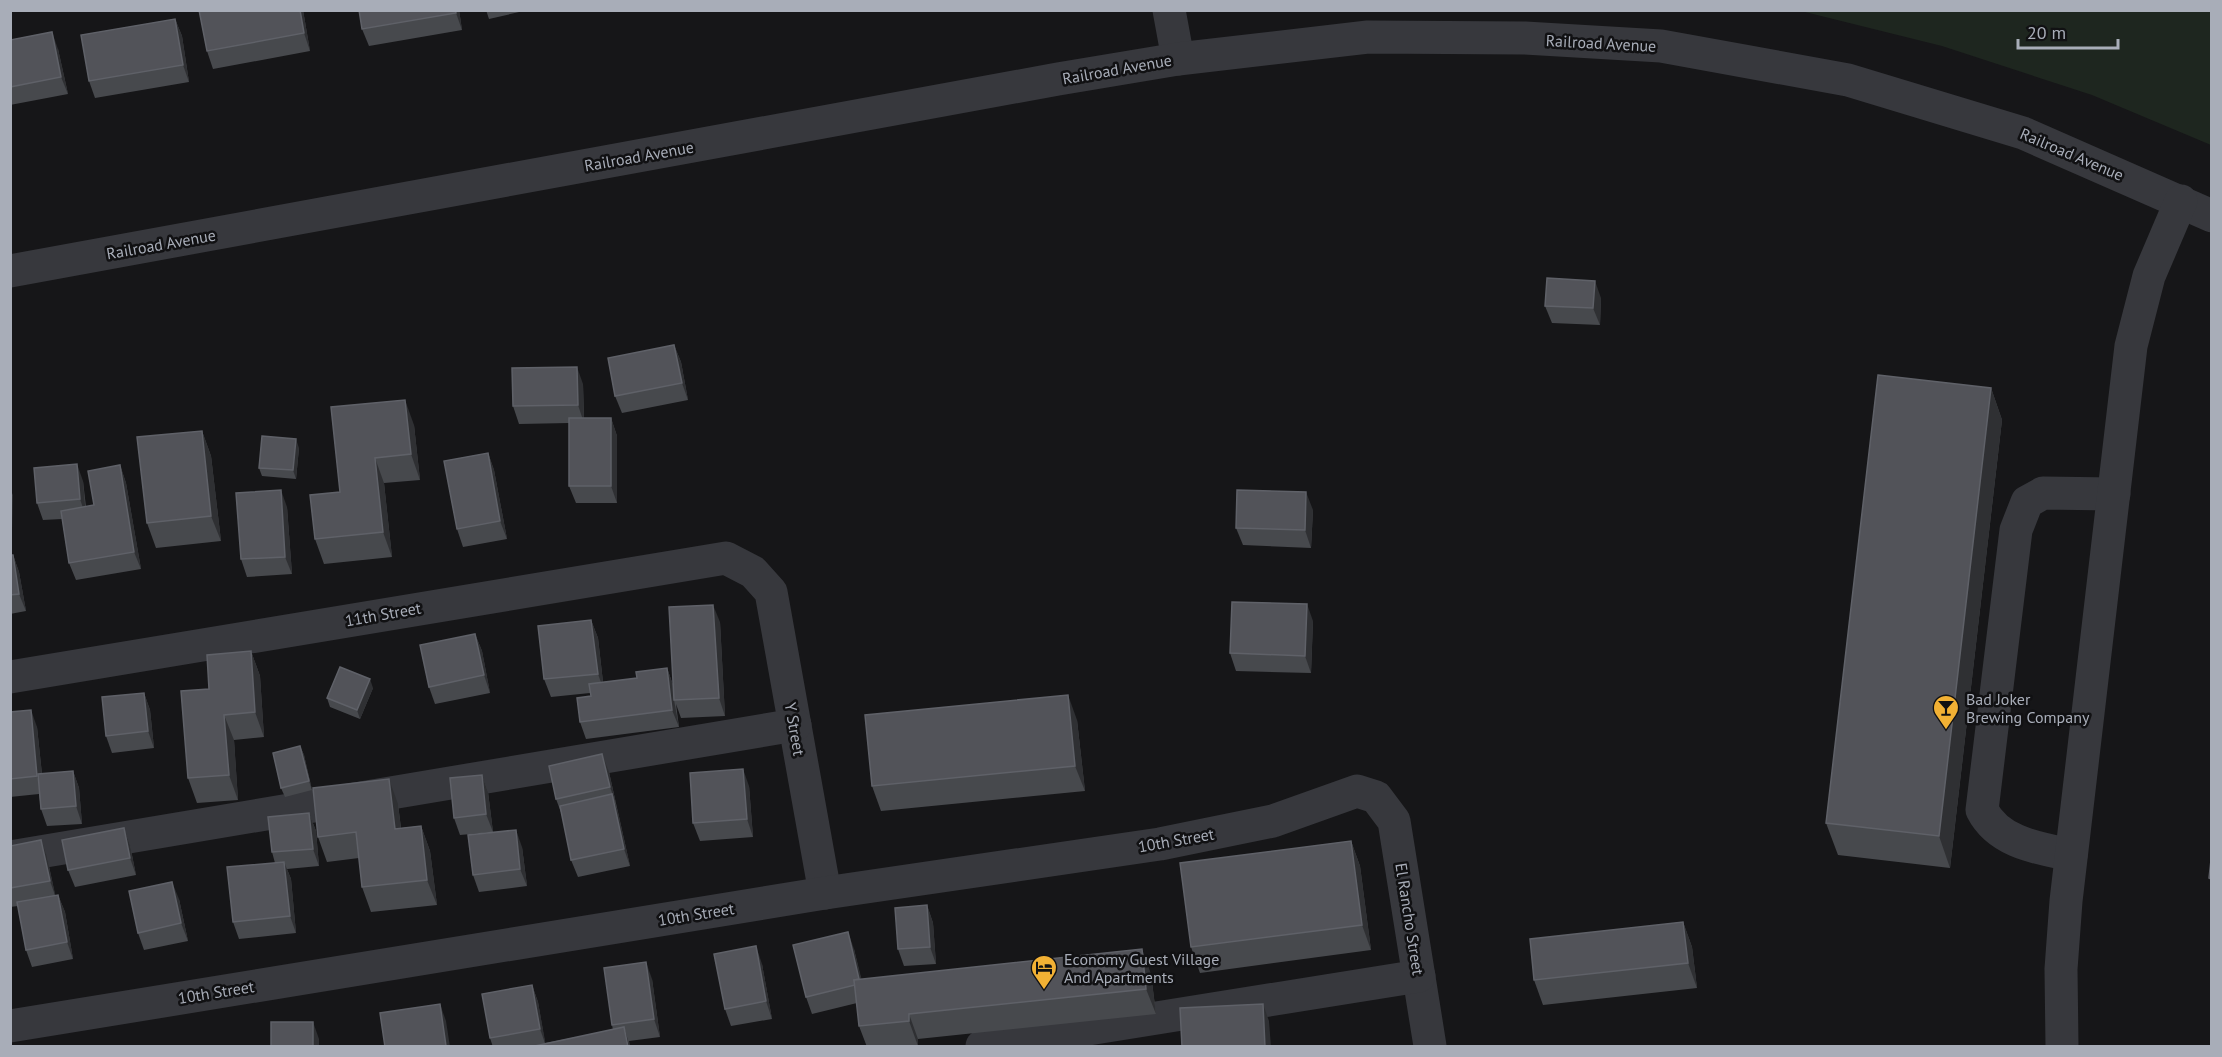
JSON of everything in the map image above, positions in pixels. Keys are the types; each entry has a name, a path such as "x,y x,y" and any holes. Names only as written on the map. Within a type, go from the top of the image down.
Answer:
{"street":[{"path":"1169,10 1178,59"},
{"name":"Railroad Avenue","path":"10,271 1178,59 1368,37 1525,38 1661,46 1848,80 2023,133 2211,216"},
{"path":"2062,1047 2061,969 2072,855 2132,346 2149,276 2181,201"},
{"path":"2072,855 2008,838 1989,824 1982,810 2016,530 2027,502 2043,493 2114,494"},
{"name":"11th Street","path":"10,677 726,558 753,572"},
{"name":"Y Street","path":"753,572 771,592 825,893"},
{"path":"10,857 795,725"},
{"name":"10th Street","path":"10,1026 825,893 1160,844 1273,821 1357,791 1376,797"},
{"name":"El Rancho Street","path":"1376,797 1394,821 1430,1047"},
{"path":"982,1047 1419,976"}],"shaded area":[{"path":"1801,11 2211,11 2211,145 2092,95 1942,46"}],"building":[{"path":"199,10 300,10 304,33 207,51"},
{"path":"359,10 455,10 456,13 362,29"},
{"path":"175,19 183,65 89,81 81,35"},
{"path":"52,32 61,77 10,87 10,40"},
{"path":"1547,278 1595,281 1593,308 1545,306"},
{"path":"674,345 682,383 615,396 608,358"},
{"path":"577,367 578,405 513,406 512,368"},
{"path":"1878,375 1991,388 1939,836 1826,823"},
{"path":"405,400 411,454 375,458 383,532 315,539 310,495 340,492 331,407"},
{"path":"569,418 611,418 611,486 569,486"},
{"path":"202,431 211,516 147,523 137,437"},
{"path":"262,436 296,439 293,470 259,468"},
{"path":"488,453 500,521 457,529 444,461"},
{"path":"77,464 80,499 37,503 34,468"},
{"path":"120,465 134,552 69,563 61,511 94,505 88,471"},
{"path":"281,490 285,557 241,559 236,493"},
{"path":"1237,490 1306,492 1305,530 1236,528"},
{"path":"10,555 13,555 19,594 10,595"},
{"path":"1232,602 1307,604 1305,656 1230,653"},
{"path":"713,605 719,698 674,700 669,607"},
{"path":"591,620 598,674 544,679 538,626"},
{"path":"475,634 484,675 429,687 420,645"},
{"path":"251,651 255,712 224,715 229,775 188,778 181,691 209,689 207,655"},
{"path":"340,667 370,679 357,710 327,698"},
{"path":"667,668 672,710 580,722 577,698 591,696 589,684 637,678 636,672"},
{"path":"144,693 148,731 106,736 102,697"},
{"path":"1068,695 1075,766 872,786 865,715"},
{"path":"31,710 37,776 10,779 10,712"},
{"path":"300,746 309,781 281,788 273,753"},
{"path":"602,754 610,787 556,799 549,766"},
{"path":"743,769 747,819 693,823 690,773"},
{"path":"73,771 76,806 41,809 38,774"},
{"path":"482,775 486,814 454,818 450,778"},
{"path":"389,779 395,829 421,826 427,880 362,887 356,832 318,837 313,788"},
{"path":"612,794 624,849 571,860 560,806"},
{"path":"309,813 313,849 272,852 268,817"},
{"path":"124,828 130,858 68,870 62,840"},
{"path":"516,830 520,869 473,875 468,835"},
{"path":"41,840 50,881 10,888 10,846"},
{"path":"1351,841 1362,925 1191,947 1180,863"},
{"path":"284,862 290,916 233,922 227,867"},
{"path":"172,882 181,923 138,933 129,891"},
{"path":"58,895 67,942 26,950 17,902"},
{"path":"927,905 930,947 898,949 895,908"},
{"path":"1683,922 1688,963 1534,980 1530,939"},
{"path":"848,932 859,979 854,980 855,985 806,997 793,945"},
{"path":"756,946 766,1001 725,1009 714,954"},
{"path":"1142,949 1146,989 909,1014 909,1021 859,1026 854,980"},
{"path":"646,962 654,1019 612,1025 604,968"},
{"path":"532,985 540,1029 490,1038 482,994"},
{"path":"440,1004 446,1046 385,1047 380,1013"},
{"path":"1263,1004 1265,1047 1182,1047 1180,1008"},
{"path":"271,1022 313,1022 313,1047 271,1047"},
{"path":"624,1027 628,1047 535,1046"}],"place":[{"name":"Bad Joker Brewing Company","path":"1946,731"},
{"name":"Economy Guest Village And Apartments","path":"1044,991"}]}
